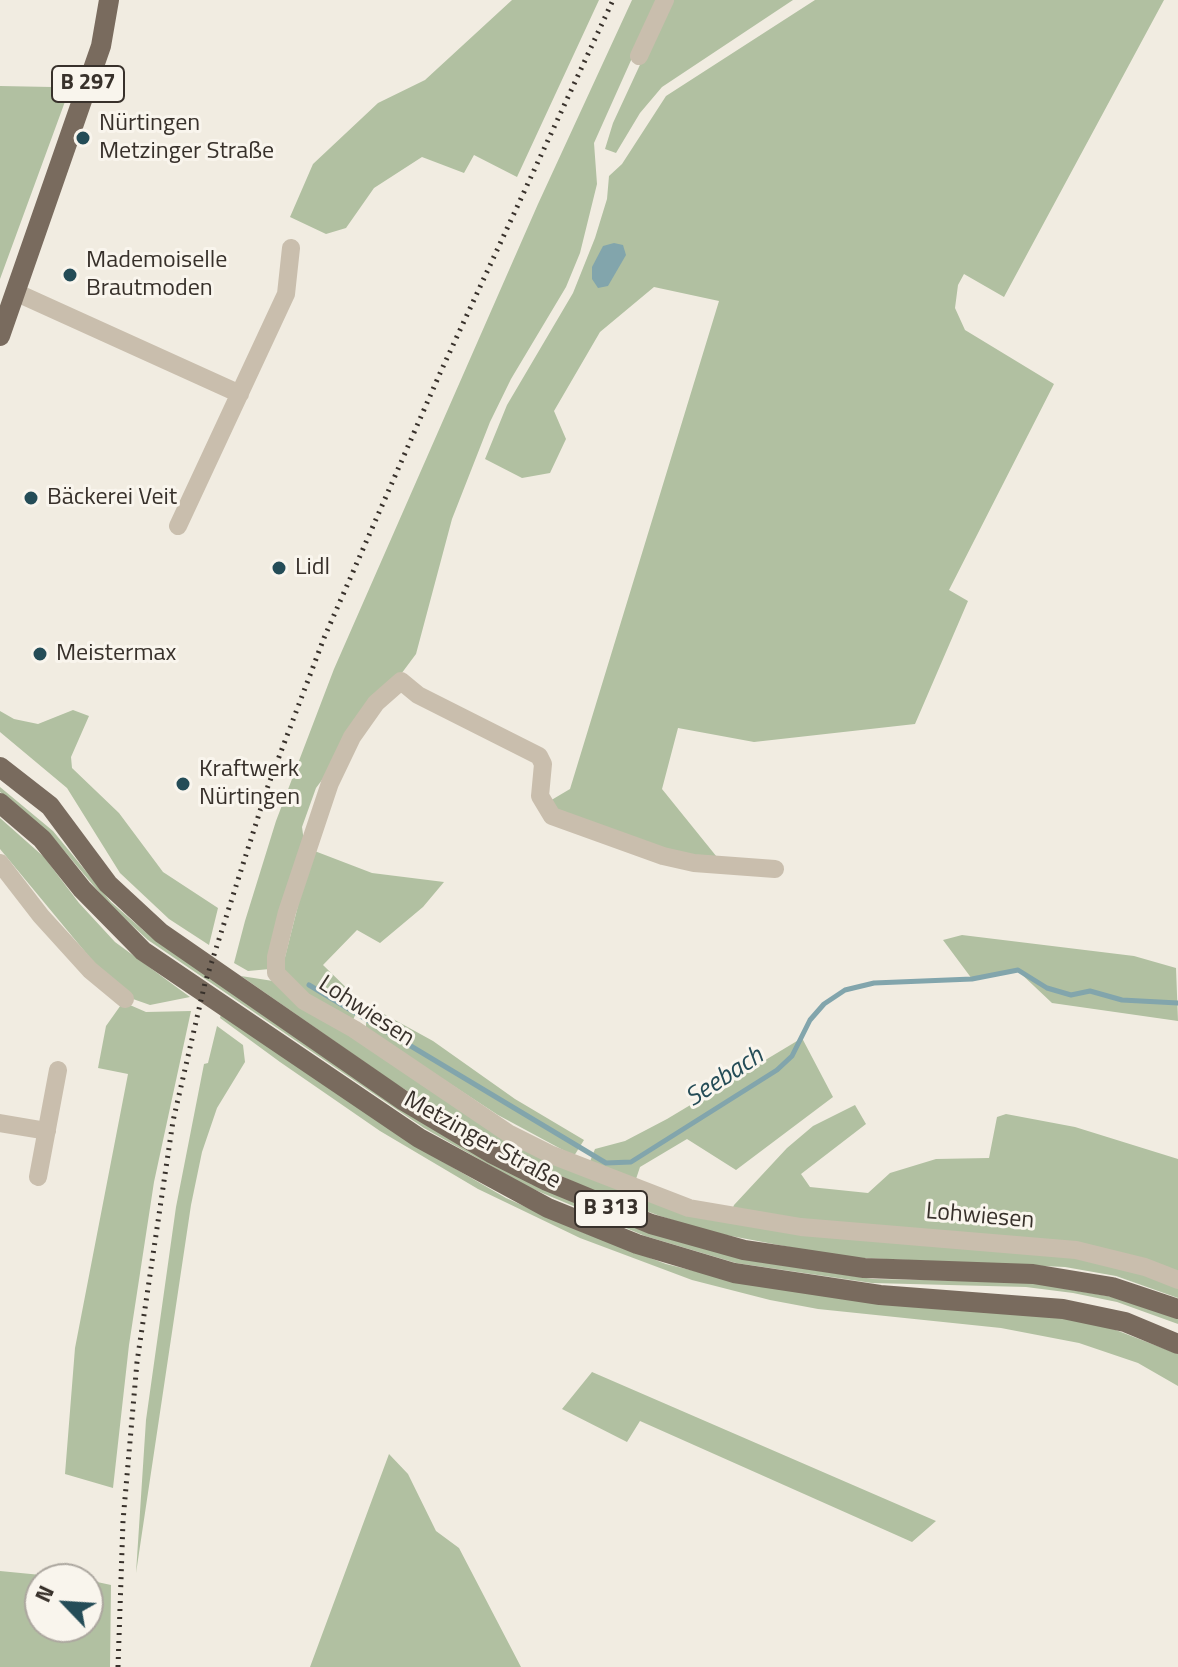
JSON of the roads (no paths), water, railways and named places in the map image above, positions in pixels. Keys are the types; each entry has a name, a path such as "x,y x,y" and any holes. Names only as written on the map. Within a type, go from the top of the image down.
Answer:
{"main road":[{"name":"B 297","path":"0,336 101,46 109,0"},
{"name":"Metzinger Straße","path":"4,766 50,806 108,884 161,933 404,1101 491,1153 547,1181 651,1224 744,1250 864,1268 1059,1277 1139,1294 1178,1309"},
{"name":"Metzinger Straße","path":"0,803 42,839 82,889 143,951 419,1138 548,1208 637,1244 734,1273 880,1295 1063,1309 1125,1322 1178,1344"}],"street":[{"path":"639,56 665,0"},
{"path":"178,526 286,294 291,248"},
{"path":"15,292 240,394"},
{"name":"Lohwiesen","path":"775,869 694,863 663,856 552,816 540,796 543,764 539,756 418,695 401,681 376,703 352,737 330,783 291,897 276,957 276,973 304,1001 354,1029 494,1124 552,1155 689,1208 801,1227 1076,1250 1145,1267 1178,1280"},
{"path":"0,863 61,937 125,999"},
{"path":"38,1177 58,1070"},
{"path":"0,1123 47,1131"}],"water":[{"path":"614,243 623,245 626,255 608,286 598,288 592,279 592,267 603,246"}],"waterway":[{"name":"Seebach","path":"309,985 606,1163 631,1162 777,1070 792,1056 810,1020 824,1004 845,990 874,983 972,979 1018,970 1047,988 1071,995 1090,991 1122,1000 1178,1003"}],"railway":[{"path":"118,1667 123,1521 137,1362 173,1121 205,983 268,786 324,638 441,371 613,0"}],"place":[{"name":"Nürtingen Metzinger Straße","path":"83,138"},
{"name":"Mademoiselle Brautmoden","path":"70,275"},
{"name":"Bäckerei Veit","path":"31,498"},
{"name":"Lidl","path":"279,568"},
{"name":"Meistermax","path":"40,654"},
{"name":"Kraftwerk Nürtingen","path":"183,784"}]}
